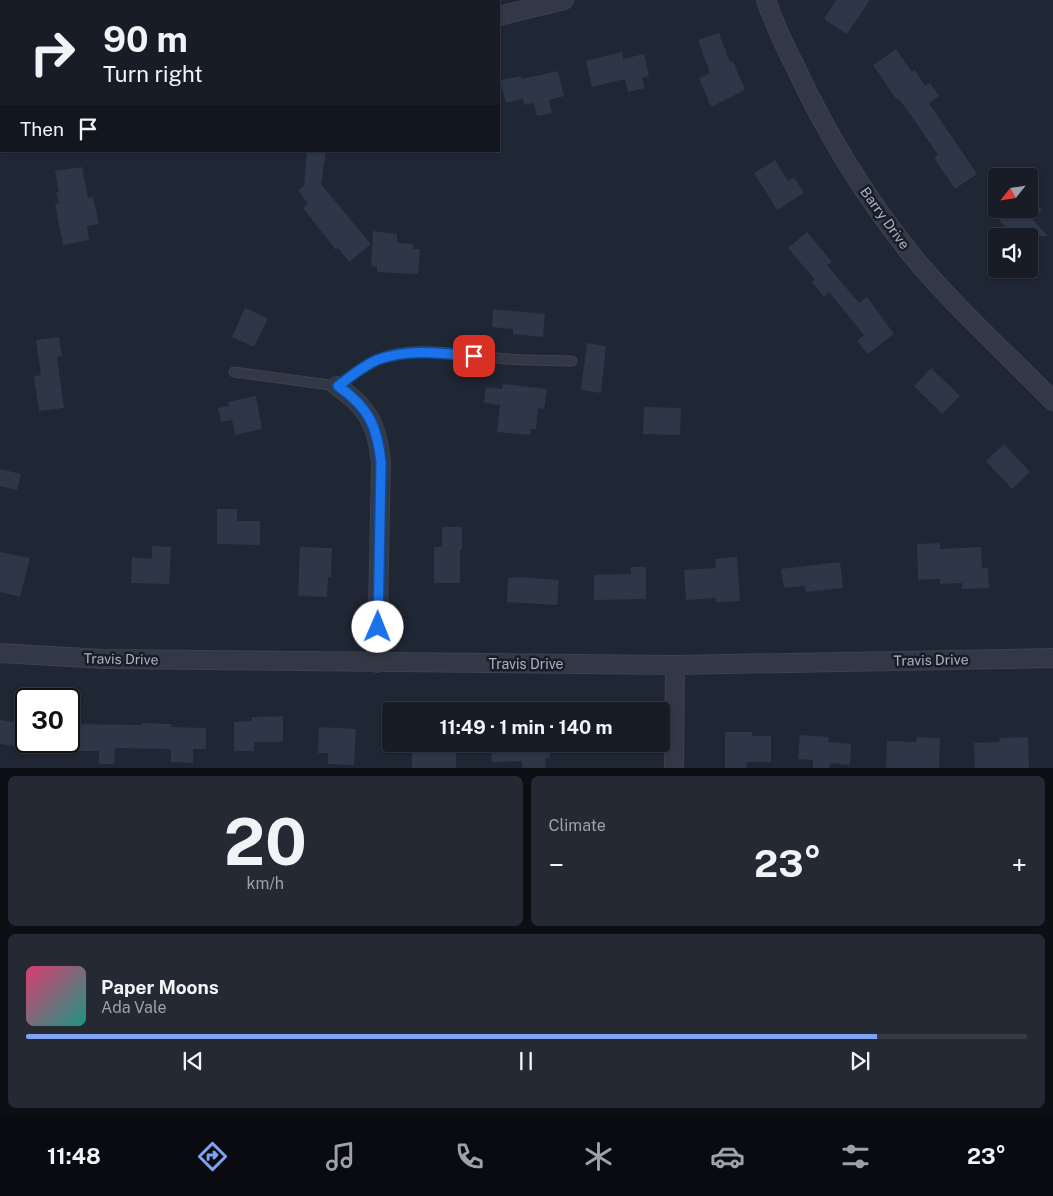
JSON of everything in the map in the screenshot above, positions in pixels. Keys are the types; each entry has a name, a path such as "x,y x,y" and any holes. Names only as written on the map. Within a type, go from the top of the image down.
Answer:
{"street":[{"path":"500,16 564,0"},
{"name":"Barry Drive","path":"766,0 820,119 875,207 910,253 935,281 1053,401"},
{"path":"338,386 354,397 366,411 380,445 377,663"},
{"name":"Travis Drive","path":"0,653 103,659 674,666 1053,658"},
{"path":"674,666 674,768"}],"lane":[{"path":"234,372 338,386 375,360 413,352 501,359 572,361"}],"building":[{"path":"836,0 870,0 847,34 824,19"},
{"path":"719,33 730,62 733,61 745,90 711,107 699,78 710,73 698,40"},
{"path":"896,49 912,72 915,70 925,86 930,83 939,96 929,103 977,174 955,189 934,158 938,155 911,115 898,98 896,99 873,65"},
{"path":"622,52 623,59 644,54 649,76 642,78 645,88 628,92 625,79 592,87 586,61"},
{"path":"558,71 564,96 549,100 552,113 537,116 534,103 524,105 523,99 506,103 500,80 521,76 522,79"},
{"path":"307,152 326,152 321,184 371,244 349,262 338,248 336,250 303,208 308,204 298,190 304,186"},
{"path":"775,160 788,181 794,177 804,193 777,210 754,173"},
{"path":"82,167 88,198 93,197 99,224 87,226 89,240 63,245 55,204 59,203 56,192 59,192 55,171"},
{"path":"997,218 1033,218 1048,236 1038,236 1038,228 1007,228"},
{"path":"373,231 397,234 397,243 413,244 413,249 420,249 418,274 377,272 377,267 371,266"},
{"path":"807,232 832,262 827,265 859,303 867,297 894,334 868,354 857,341 864,335 829,292 824,297 812,282 815,280 788,248"},
{"path":"245,308 268,318 254,347 232,337"},
{"path":"493,309 545,314 543,337 513,334 513,329 492,327"},
{"path":"59,337 62,356 57,357 64,408 39,411 34,376 41,375 36,340"},
{"path":"587,343 606,346 601,393 581,390"},
{"path":"931,368 960,396 942,414 914,386"},
{"path":"503,384 547,389 544,409 538,408 536,429 531,429 530,435 497,432 500,405 484,403 486,387 502,389"},
{"path":"256,396 262,429 235,435 232,420 221,422 218,408 229,406 228,402"},
{"path":"644,407 681,408 680,435 643,434"},
{"path":"1004,444 1030,472 1012,489 986,461"},
{"path":"0,469 21,474 17,490 0,486"},
{"path":"217,509 237,509 237,521 260,521 260,545 217,544"},
{"path":"442,527 462,527 460,583 434,583 434,547 442,547"},
{"path":"940,543 940,549 981,547 982,568 988,568 989,588 962,589 962,583 940,584 940,579 918,580 917,544"},
{"path":"152,546 171,547 169,584 131,583 132,557 152,559"},
{"path":"300,547 332,548 331,577 328,577 327,597 298,596"},
{"path":"0,552 30,558 20,597 0,592"},
{"path":"737,557 740,601 716,602 716,598 686,600 684,570 716,568 715,559"},
{"path":"840,562 843,588 806,592 805,586 784,588 781,569"},
{"path":"631,567 646,567 646,599 594,600 594,575 631,574"},
{"path":"508,578 559,580 557,605 507,602"},
{"path":"283,716 283,742 254,742 254,751 234,751 234,722 252,721 252,717"},
{"path":"0,720 15,722 15,746 0,744"},
{"path":"142,723 171,724 172,727 206,728 206,749 193,749 193,763 171,762 171,749 115,748 114,764 99,764 99,751 80,751 80,724 142,725"},
{"path":"319,727 356,729 354,765 328,764 328,753 318,753"},
{"path":"725,732 752,732 752,736 771,736 771,762 747,762 746,768 725,768"},
{"path":"800,735 829,737 828,742 851,744 850,765 830,763 829,768 813,768 813,760 798,759"},
{"path":"917,737 940,738 939,768 886,768 887,741 916,742"},
{"path":"1028,737 1029,768 975,768 974,743 1000,742 999,738"},
{"path":"412,752 456,752 456,768 412,768"},
{"path":"491,752 550,752 550,758 545,758 546,768 522,768 522,761 492,762"}],"route":[{"path":"378,627 380,445 366,411 354,397 338,386 375,360 393,355 413,352 474,356"}]}
